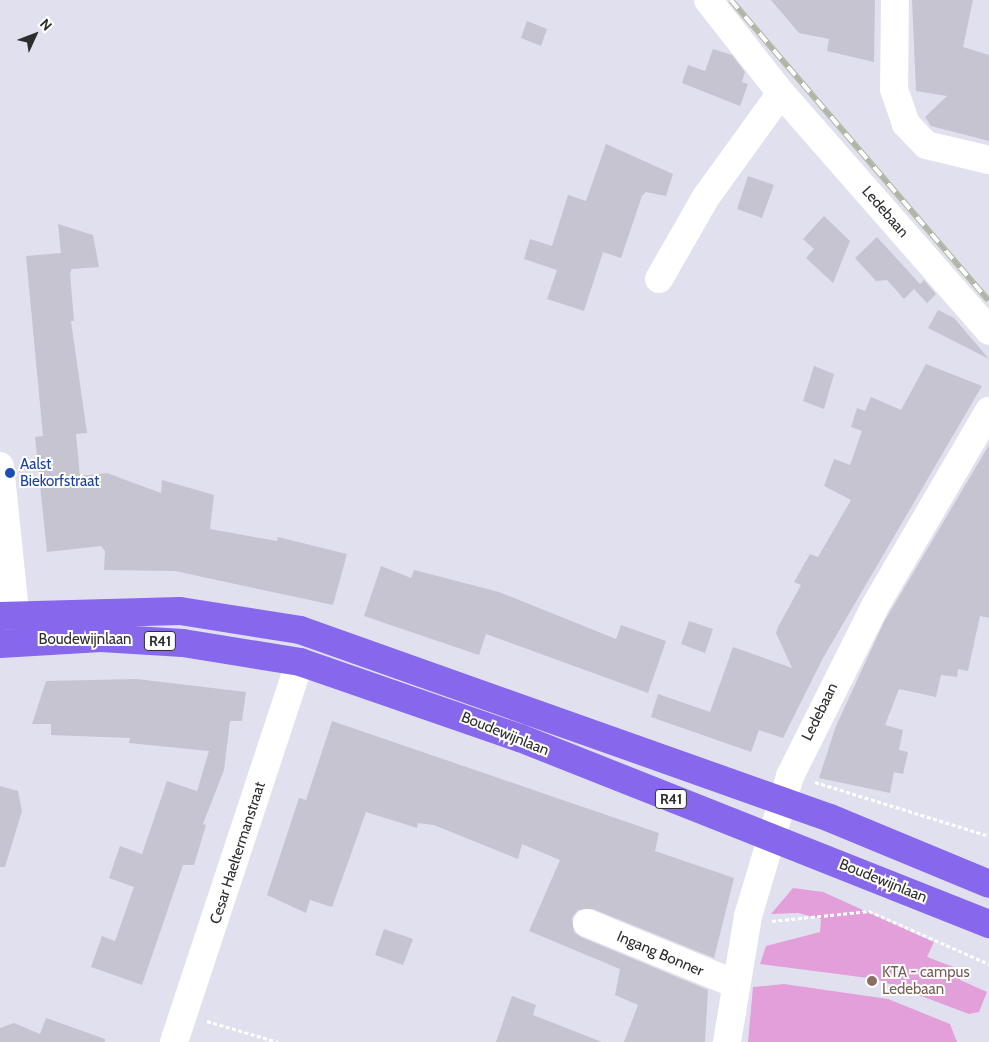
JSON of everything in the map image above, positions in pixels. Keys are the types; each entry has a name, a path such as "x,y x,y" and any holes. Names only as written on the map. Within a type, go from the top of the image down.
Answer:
{"main road":[{"name":"Boudewijnlaan","path":"9,629 180,611 273,622 782,801 855,828 989,884"},
{"name":"Boudewijnlaan","path":"9,629 101,638 183,643 300,662 520,738 840,863 989,924"}],"street":[{"name":"Ledebaan","path":"708,0 781,93 989,331"},
{"path":"895,0 894,89 906,124 926,145 989,160"},
{"path":"659,279 706,197 781,93"},
{"name":"Ledebaan","path":"727,1042 734,982 748,916 770,837 790,776 849,654 989,411"},
{"path":"0,466 9,629"},
{"name":"Cesar Haeltermanstraat","path":"174,1042 185,1015 300,662"},
{"name":"Ingang Bonner","path":"587,923 734,982"}],"path":[{"path":"790,776 922,812 989,836"},
{"path":"748,916 767,922 869,911 989,964"},
{"path":"185,1015 278,1042"}],"shaded area":[{"path":"793,888 823,892 934,942 927,957 964,971 960,980 987,992 979,1012 969,1014 876,979 760,964 766,946 820,932 821,919 798,913 771,914"},
{"path":"784,984 888,999 950,1024 957,1042 748,1042 753,987"}],"building":[{"path":"771,0 875,0 874,62 827,51 829,39 799,33"},
{"path":"912,0 973,0 963,47 989,55 989,141 931,126 925,117 947,96 916,91"},
{"path":"527,21 547,29 541,46 521,38"},
{"path":"713,49 732,55 745,72 742,82 748,84 740,106 682,83 688,65 705,71"},
{"path":"606,144 673,174 666,196 646,192 642,196 621,258 603,252 584,311 547,299 557,270 524,259 530,239 552,246 568,195 586,201"},
{"path":"748,176 774,185 762,218 737,209"},
{"path":"824,216 850,241 833,283 806,258 814,249 803,239"},
{"path":"58,224 93,235 99,267 72,269 70,273 74,321 71,321 87,433 76,434 80,476 107,473 161,493 162,480 214,495 210,529 277,541 278,537 347,554 333,605 175,571 104,570 105,551 101,546 47,552 35,437 43,436 26,256 61,253"},
{"path":"877,237 920,284 924,280 936,294 927,303 914,289 904,299 887,280 876,281 855,258"},
{"path":"938,310 954,318 989,359 928,328"},
{"path":"926,364 982,386 823,658 783,738 759,730 751,752 651,717 658,694 710,712 733,647 792,668 776,633 778,627 801,585 794,582 810,554 818,557 851,500 824,486 834,459 850,465 862,431 851,427 857,408 865,411 871,397 901,410"},
{"path":"814,366 834,374 824,409 803,401"},
{"path":"989,445 989,618 980,616 968,671 958,669 957,677 941,675 936,697 899,689 885,725 903,730 899,750 908,752 903,774 894,772 890,793 819,778 836,726 884,622"},
{"path":"381,566 411,578 414,570 499,592 616,639 621,625 666,641 648,693 486,634 479,655 364,616"},
{"path":"689,621 713,629 705,653 681,644"},
{"path":"137,679 246,692 242,721 230,721 224,770 203,824 206,825 194,865 183,865 142,985 91,967 102,936 115,941 134,887 109,878 120,846 142,854 167,781 197,791 209,751 129,743 130,738 51,735 51,724 32,724 46,681"},
{"path":"332,721 659,833 655,851 734,878 714,958 593,909 578,910 572,918 574,932 581,937 708,990 705,1042 624,1042 638,1005 615,995 620,969 529,931 560,860 522,844 518,859 434,825 418,823 417,828 366,812 332,907 310,900 306,913 267,895 299,798 306,800"},
{"path":"0,786 18,791 22,811 5,867 0,867"},
{"path":"384,929 413,939 403,965 375,955"},
{"path":"512,996 536,1005 533,1015 602,1042 496,1042"},
{"path":"46,1018 105,1039 105,1042 0,1042 0,1028 14,1023 40,1034"}],"railway":[{"path":"731,0 989,301"}],"place":[{"name":"Aalst Biekorfstraat","path":"10,473"},
{"name":"KTA - campus Ledebaan","path":"872,981"}]}
